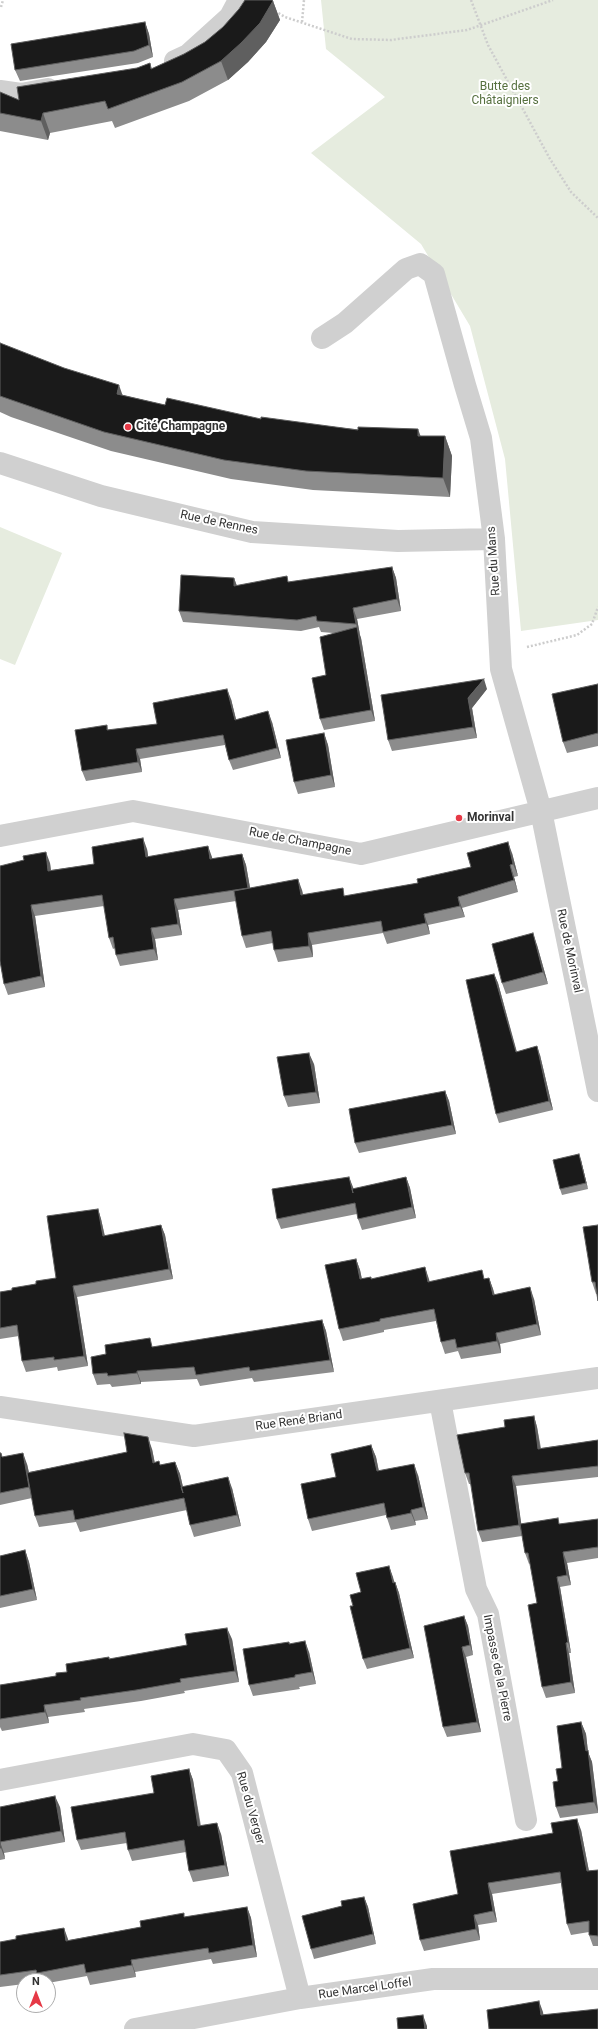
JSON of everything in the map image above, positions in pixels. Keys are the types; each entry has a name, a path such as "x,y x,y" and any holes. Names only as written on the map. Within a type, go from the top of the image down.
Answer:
{"street":[{"path":"155,69 188,55 230,17 239,0"},
{"path":"0,91 21,94 66,87"},
{"name":"Rue du Mans","path":"322,338 345,323 406,269 420,264 434,274 481,438 494,539 501,669 541,811"},
{"name":"Rue de Rennes","path":"0,463 101,496 252,532 398,541 494,539"},
{"name":"Rue de Champagne","path":"0,836 134,811 361,854 598,798"},
{"name":"Rue de Morinval","path":"541,811 598,1091"},
{"name":"Rue René Briand","path":"0,1407 194,1436 598,1378"},
{"name":"Impasse de la Pierre","path":"440,1401 476,1589 488,1614 526,1820"},
{"name":"Rue du Verger","path":"0,1780 193,1744 226,1750 242,1773 300,1998"},
{"name":"Rue Marcel Loffel","path":"135,2029 300,1998 433,1979 598,1979"}],"path":[{"path":"1,6 3,0"},
{"path":"302,22 304,0"},
{"path":"470,0 488,45 550,159 571,192 598,218"},
{"path":"274,10 285,17 352,39 391,40 466,30 553,0"},
{"path":"500,654 577,635 592,624 598,607"}],"green space":[{"name":"Butte des Châtaigniers","path":"321,0 598,0 598,620 521,631 505,459 470,326 421,244 311,153 385,97 326,49"},
{"path":"0,527 62,553 15,665 0,659"}],"building":[{"path":"245,0 273,1 260,23 221,61 182,82 108,109 105,101 43,113 41,121 0,113 0,92 19,100 17,87 137,68 150,63 151,69 184,54 205,42 223,27"},
{"path":"145,22 149,45 134,51 15,70 11,44"},
{"name":"Cité Champagne","path":"0,343 64,368 119,385 117,394 165,405 167,398 261,419 261,417 358,430 358,427 418,429 418,436 445,436 443,478 306,471 224,460 104,432 0,396"},
{"path":"392,567 397,599 353,608 356,624 317,621 316,616 297,620 179,611 181,575 234,578 234,586 287,576 288,582"},
{"path":"357,627 371,710 320,719 312,678 326,675 320,637"},
{"path":"484,679 468,698 473,727 388,740 381,695"},
{"path":"598,684 598,733 563,742 552,694"},
{"path":"227,689 235,720 268,711 277,748 229,760 223,735 136,749 138,762 82,771 75,730 107,725 107,730 157,724 153,703"},
{"path":"324,733 331,775 294,782 286,740"},
{"path":"143,838 146,857 208,846 210,859 242,854 248,888 174,899 178,924 151,928 154,949 116,955 113,937 109,938 102,895 31,905 41,976 4,984 0,961 0,866 24,860 23,856 46,852 48,871 94,864 92,847"},
{"path":"508,842 513,864 510,865 514,880 458,897 460,906 424,914 426,923 383,932 381,921 308,933 309,946 274,950 271,931 242,936 234,891 298,879 301,895 343,888 344,896 418,883 417,879 471,867 467,853"},
{"path":"533,933 543,972 502,983 492,944"},
{"path":"494,974 516,1052 537,1046 549,1101 496,1114 466,980"},
{"path":"309,1053 316,1092 284,1096 277,1057"},
{"path":"445,1091 452,1125 355,1143 349,1109"},
{"path":"579,1154 586,1183 560,1189 553,1160"},
{"path":"349,1177 352,1189 406,1177 412,1207 358,1219 355,1203 277,1219 272,1189"},
{"path":"98,1209 103,1236 161,1225 169,1269 73,1286 84,1356 54,1360 54,1357 22,1361 17,1325 0,1328 0,1292 12,1290 12,1288 36,1284 36,1281 56,1278 47,1216"},
{"path":"598,1225 598,1301 595,1282 592,1282 583,1227"},
{"path":"356,1259 360,1279 371,1277 371,1279 425,1267 428,1282 482,1270 484,1279 489,1278 493,1295 530,1287 537,1324 496,1333 497,1341 457,1348 455,1339 441,1342 434,1309 380,1319 380,1321 339,1329 325,1265"},
{"path":"322,1320 330,1360 250,1371 249,1367 196,1375 194,1367 137,1371 137,1373 108,1376 107,1373 93,1374 91,1357 106,1354 105,1345 150,1338 152,1347"},
{"path":"534,1416 538,1449 598,1440 598,1466 512,1476 519,1525 478,1531 469,1473 465,1473 457,1435 505,1427 504,1420"},
{"path":"124,1433 148,1437 153,1463 159,1461 160,1465 175,1462 181,1487 228,1477 237,1515 190,1525 184,1498 75,1520 73,1510 35,1516 27,1473 127,1452"},
{"path":"371,1445 377,1471 414,1464 423,1507 411,1510 411,1513 387,1518 384,1503 308,1519 301,1484 336,1477 331,1454"},
{"path":"0,1453 2,1457 23,1453 29,1487 0,1493"},
{"path":"558,1518 559,1524 598,1519 598,1547 563,1552 567,1575 557,1577 568,1642 566,1643 571,1682 542,1687 528,1605 537,1603 528,1553 525,1553 520,1524"},
{"path":"25,1550 33,1589 0,1596 0,1556"},
{"path":"389,1566 393,1583 395,1582 410,1648 363,1659 350,1606 353,1606 350,1595 361,1592 356,1573"},
{"path":"464,1616 470,1645 462,1647 477,1722 443,1727 424,1626"},
{"path":"227,1628 235,1671 180,1679 181,1682 44,1705 45,1712 0,1719 0,1685 56,1676 56,1673 67,1672 66,1664 109,1657 109,1659 187,1645 185,1634"},
{"path":"305,1641 312,1672 295,1675 295,1677 249,1685 243,1649"},
{"path":"581,1722 586,1751 588,1750 594,1802 556,1807 553,1782 558,1781 556,1769 562,1768 557,1726"},
{"path":"189,1769 198,1826 217,1823 225,1865 189,1871 184,1840 128,1850 125,1832 77,1840 71,1807 154,1793 151,1776"},
{"path":"55,1796 61,1831 0,1842 0,1807"},
{"path":"577,1819 587,1871 598,1870 598,1936 589,1935 589,1921 567,1924 560,1872 488,1883 493,1911 474,1915 476,1929 420,1940 413,1904 458,1894 450,1851 553,1833 551,1823"},
{"path":"364,1897 373,1934 311,1949 302,1916 342,1906 341,1901"},
{"path":"247,1907 253,1945 209,1953 208,1948 131,1960 132,1965 86,1973 84,1964 37,1973 36,1970 0,1975 0,1942 16,1939 16,1936 64,1928 66,1941 141,1927 140,1921 184,1913 184,1917"},
{"path":"539,2001 541,2015 598,2009 598,2029 489,2029 487,2010"},
{"path":"423,2015 425,2029 398,2029 397,2018"}],"place":[{"name":"Cité Champagne","path":"128,427"},
{"name":"Morinval","path":"459,818"}]}
